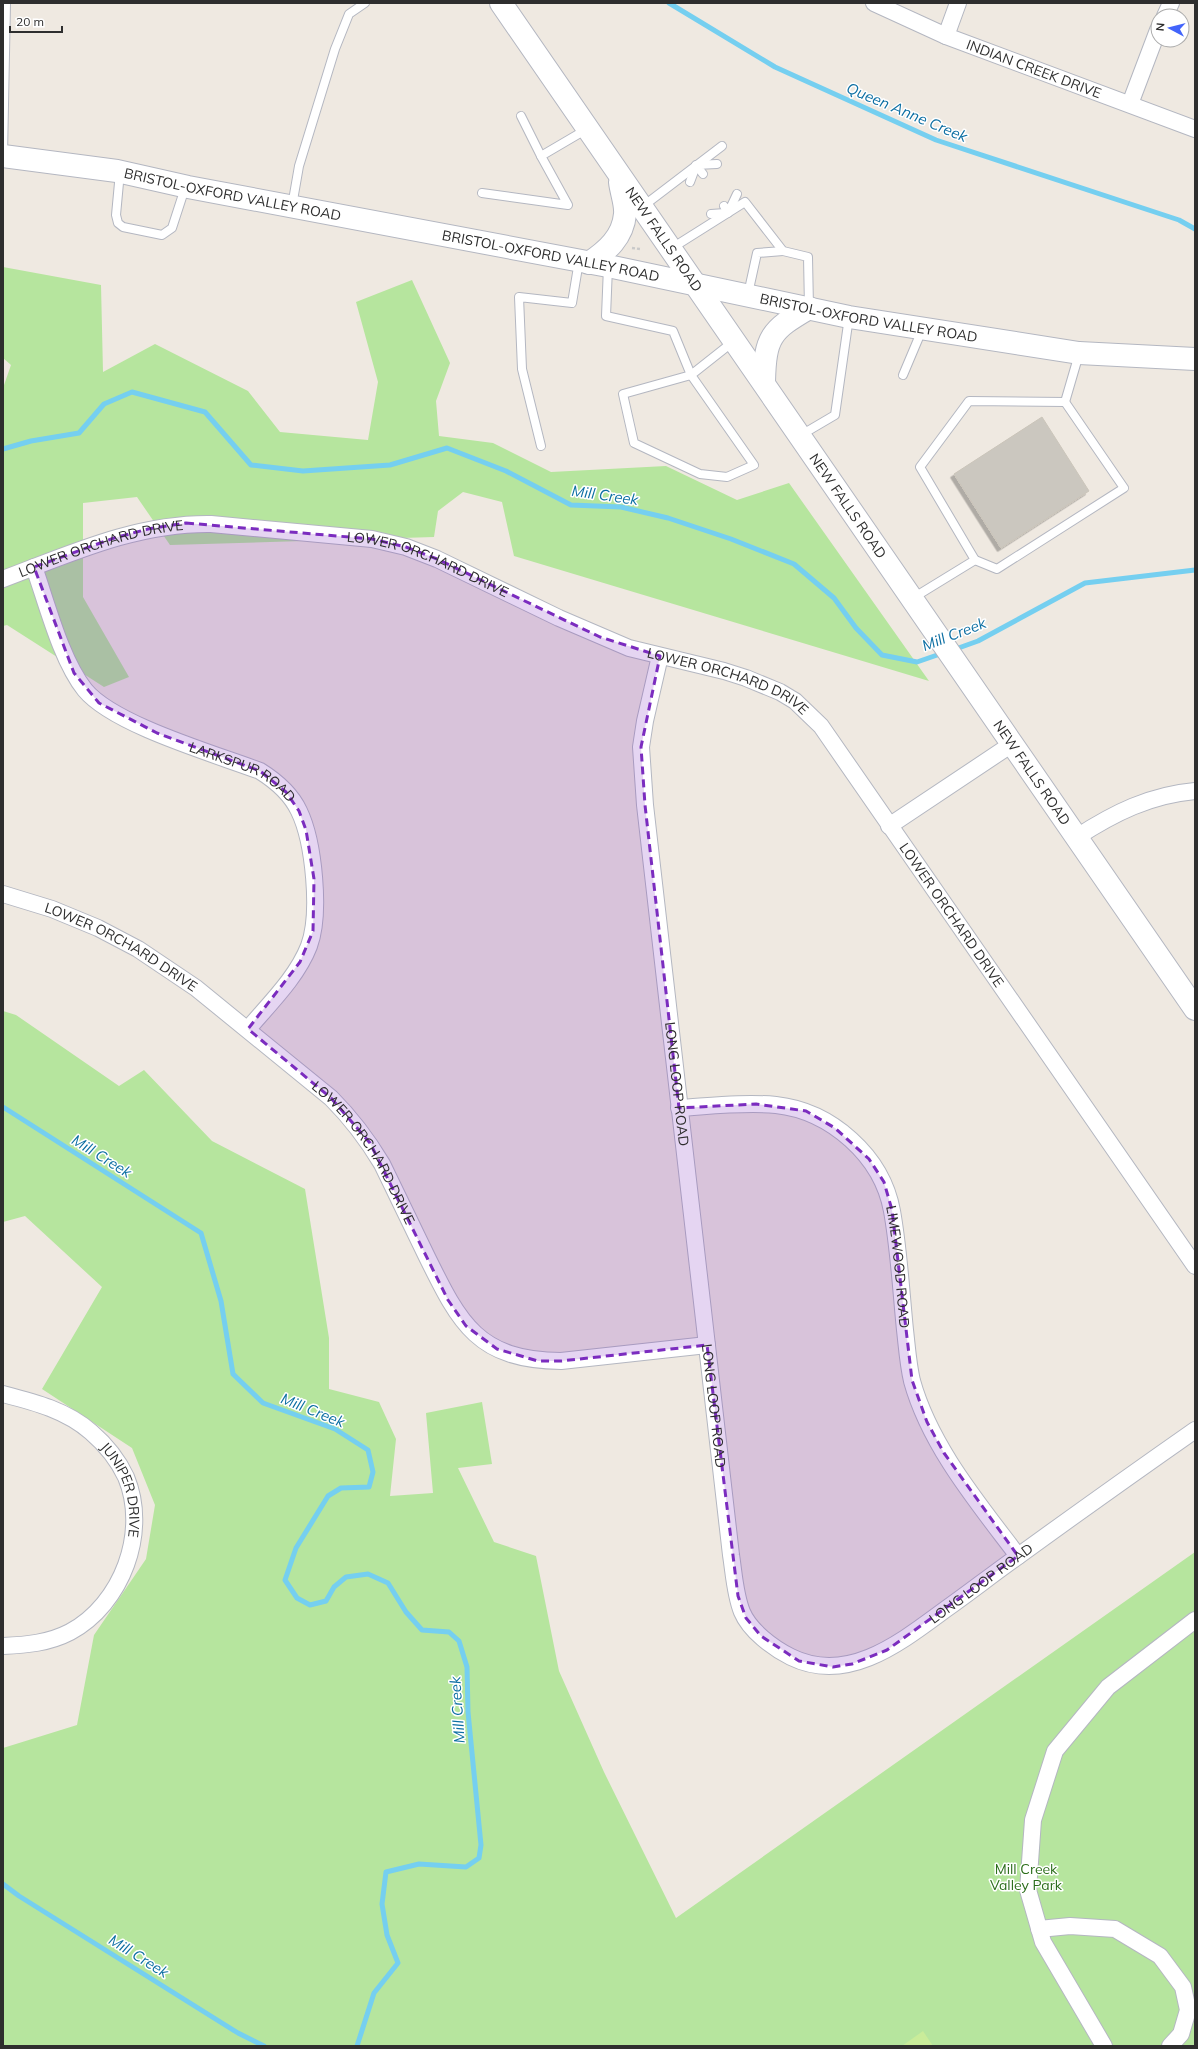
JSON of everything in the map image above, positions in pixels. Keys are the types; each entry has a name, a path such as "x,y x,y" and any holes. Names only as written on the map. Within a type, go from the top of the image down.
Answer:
{"main road":[{"name":"NEW FALLS ROAD","path":"501,3 670,249 697,285 764,382 1195,1009"},
{"name":"BRISTOL-OXFORD VALLEY ROAD","path":"3,156 120,171 185,186 592,263 849,317 1079,352 1195,359"},
{"path":"592,263 606,252 616,239 622,226 625,212 618,173"},
{"path":"764,382 764,357 771,339 782,323 809,308"}],"street":[{"name":"INDIAN CREEK DRIVE","path":"874,3 946,36 1195,129"},
{"path":"946,36 958,3"},
{"path":"1130,104 1151,48"},
{"name":"LOWER ORCHARD DRIVE","path":"3,579 114,538 148,528 186,523 259,528 372,540 406,547 436,559 600,637 629,648 746,678 780,692 795,701 820,726 1195,1266"},
{"name":"LARKSPUR ROAD","path":"34,567 63,648 74,673 86,690 99,703 120,716 157,733 260,771 273,779 286,792 299,811 306,830 314,879 315,911 313,932 309,946 283,988 248,1029"},
{"name":"LONG LOOP ROAD","path":"660,656 644,722 641,747 645,805 731,1555 738,1596 746,1618 761,1636 783,1653 799,1661 816,1666 833,1667 852,1664 874,1657 935,1618 1018,1556 1195,1430"},
{"path":"889,826 1012,744"},
{"path":"1077,838 1123,810 1146,801 1183,792 1195,791"},
{"name":"LOWER ORCHARD DRIVE","path":"3,894 52,909 98,928 138,948 196,988 332,1098 349,1116 370,1143 382,1164 448,1300 466,1326 497,1349 523,1358 538,1361 561,1361 707,1345"},
{"name":"LIMEWOOD ROAD","path":"679,1108 756,1104 778,1105 806,1111 835,1128 854,1143 869,1159 884,1182 892,1210 909,1363 921,1410 944,1453 1018,1556"},
{"name":"JUNIPER DRIVE","path":"3,1394 34,1402 67,1415 90,1431 104,1444 119,1464 126,1478 132,1499 134,1518 129,1556 122,1574 102,1606 87,1621 70,1632 51,1641 3,1646"},
{"path":"1104,2046 1043,1942 1028,1890 1033,1820 1055,1751 1108,1687 1195,1620"},
{"path":"1040,1929 1070,1926 1115,1929 1160,1956 1183,1987 1188,2010 1181,2034 1170,2046"}],"lane":[{"path":"3,156 6,3"},
{"path":"292,206 299,166 335,49 349,14 365,3"},
{"path":"482,192 568,205 521,116"},
{"path":"541,156 587,129"},
{"path":"641,207 722,146"},
{"path":"696,165 717,164"},
{"path":"696,165 703,174"},
{"path":"690,182 696,165"},
{"path":"120,171 116,215 118,224 123,227 162,235 168,232 172,228 185,186"},
{"path":"670,249 726,210 737,194"},
{"path":"712,214 745,202 783,251"},
{"path":"748,297 757,253 783,251 808,256 809,308"},
{"path":"592,263 606,316 674,331 691,374 754,464 727,477 700,474 634,443 623,394 691,374 735,341"},
{"path":"541,446 522,369 519,297 572,303 592,263"},
{"path":"800,436 835,415 849,317"},
{"path":"903,375 924,328"},
{"path":"1065,402 1079,352"},
{"path":"969,401 1065,402 1124,488 998,569 975,560 920,467 969,401"},
{"path":"912,598 975,560"}],"highlighted area":[{"path":"186,523 372,539 406,547 437,559 600,637 660,656 641,747 645,805 679,1108 756,1104 806,1111 835,1128 869,1159 884,1182 892,1210 912,1380 927,1422 944,1453 1018,1556 887,1650 852,1664 833,1667 799,1661 761,1636 746,1618 738,1596 707,1345 561,1361 538,1361 497,1349 466,1326 448,1300 370,1143 331,1098 248,1029 300,962 313,931 314,879 306,830 299,811 286,792 260,771 157,733 99,703 74,673 34,567 114,538 148,529"}],"green space":[{"path":"3,267 101,285 103,372 155,344 248,391 280,432 368,440 378,382 356,302 412,280 450,363 436,401 439,436 493,443 551,472 666,466 737,500 789,483 929,681 514,556 502,502 463,492 438,511 434,537 170,545 137,497 83,503 83,597 129,677 104,687 7,625 3,626 3,388 11,365 3,358"},
{"name":"Mill Creek Valley Park","path":"3,1011 16,1015 119,1086 144,1070 212,1141 305,1189 329,1338 329,1389 379,1402 396,1439 390,1496 433,1493 426,1413 482,1402 492,1464 458,1468 494,1542 536,1556 559,1671 604,1772 676,1918 1195,1552 1195,2046 3,2046 3,1748 77,1725 94,1635 146,1559 155,1505 132,1448 42,1389 102,1287 25,1216 3,1222"},
{"path":"923,2031 933,2046 902,2046"}],"building":[{"path":"1042,417 1089,491 1001,548 954,474"}],"waterway":[{"name":"Queen Anne Creek","path":"669,3 775,67 936,140 1179,220 1195,229"},
{"name":"Mill Creek","path":"3,449 31,441 79,433 104,404 132,392 205,412 251,465 303,471 390,465 447,448 506,471 571,505 621,507 668,518 731,539 794,564 834,598 856,628 882,655 917,662 943,653"},
{"name":"Mill Creek","path":"953,650 978,641 1085,583 1195,570"},
{"name":"Mill Creek","path":"3,1107 201,1233 221,1301 233,1374 263,1403 335,1429 368,1450 373,1472 369,1487 341,1488 328,1496 296,1548 285,1580 297,1598 310,1605 326,1601 334,1587 346,1577 368,1574 388,1583 406,1612 422,1630 449,1632 459,1641 467,1667 468,1712 481,1845 479,1858 466,1867 419,1864 386,1872 382,1904 387,1935 398,1963 374,1993 357,2046"},
{"name":"Mill Creek","path":"3,1884 19,1896 238,2033 264,2046"}]}
